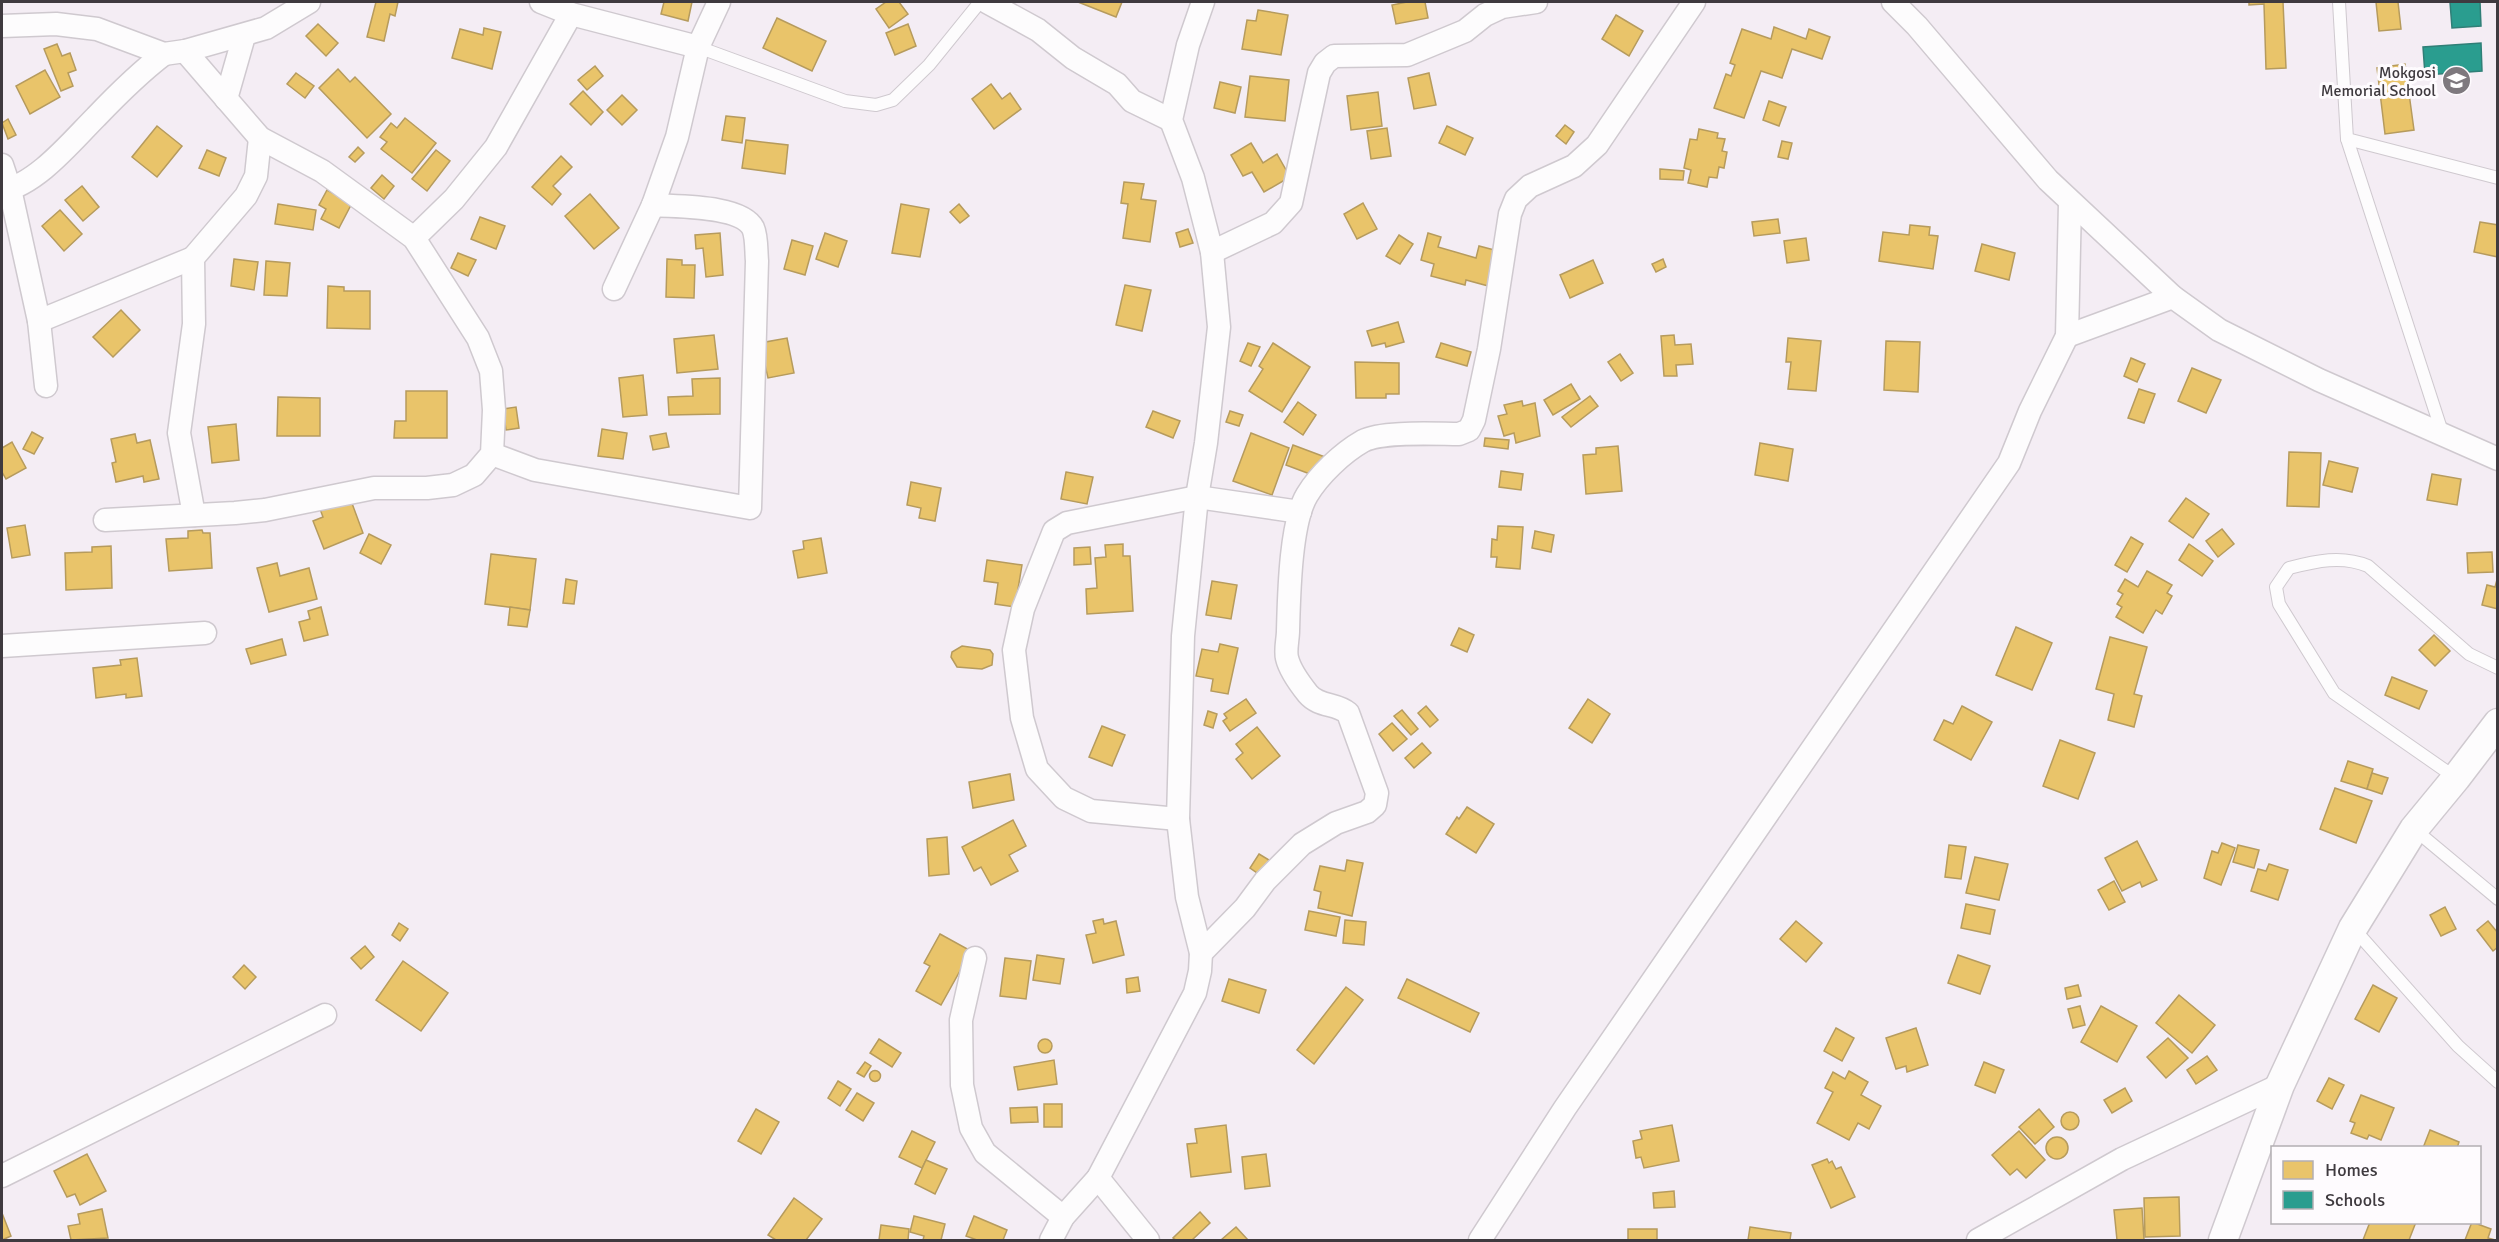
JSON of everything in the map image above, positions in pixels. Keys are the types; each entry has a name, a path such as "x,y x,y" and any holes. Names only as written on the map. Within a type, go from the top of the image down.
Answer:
{"street":[{"path":"6,190 53,162 141,72 174,52 244,36 266,28 309,2"},
{"path":"541,2 571,14 698,47"},
{"path":"614,289 653,205 677,137 698,47 719,2"},
{"path":"987,2 1006,10 1038,30 1073,58 1117,84 1132,101 1171,120"},
{"path":"1051,1240 1063,1216 1098,1178 1195,993 1200,971 1201,953 1187,897 1178,819 1183,636 1197,497 1206,443 1219,327 1212,252 1193,178 1171,120 1188,45 1203,2"},
{"path":"1212,252 1273,223 1291,203 1319,73 1325,63 1334,56 1407,55 1465,31 1485,15 1502,7 1536,2"},
{"path":"1201,953 1245,908 1265,881 1302,844 1336,823 1367,812 1375,805 1377,793 1348,712 1342,708 1324,705 1310,696 1295,676 1287,657 1289,580 1300,512 1307,495 1335,463 1364,441 1379,436 1459,434 1469,430 1474,420 1489,350 1510,214 1516,199 1530,186 1574,166 1597,145 1694,2"},
{"path":"1893,2 1917,26 2048,180 2070,203 2174,297 2219,330 2319,380 2498,459"},
{"path":"414,238 454,199 496,147 571,14"},
{"path":"2,26 56,24 97,29 174,52 226,99 260,138 322,171 414,238 478,338 491,371 494,410 492,454 474,475 453,485 427,488 374,488 265,510 105,519"},
{"path":"226,99 244,36"},
{"path":"39,321 193,258 246,196 256,176 260,138"},
{"path":"2,165 6,190 39,321 46,386"},
{"path":"1480,1240 1572,1098 2009,463 2030,411 2067,336 2070,203"},
{"path":"492,454 535,470 750,508 757,261 754,232 744,217 724,212 653,205"},
{"path":"193,258 194,324 179,415 179,433 194,515"},
{"path":"2067,336 2174,297"},
{"path":"1178,819 1091,810 1064,798 1037,769 1022,718 1014,650 1023,609 1054,531 1067,523 1197,497 1300,512"},
{"path":"2,646 205,633"},
{"path":"2223,1240 2280,1085 2353,928 2414,829 2498,723"},
{"path":"975,957 961,1020 962,1085 970,1128 985,1153 1063,1216"},
{"path":"2,1176 325,1015"},
{"path":"1978,1240 2122,1159 2280,1085"},
{"path":"1098,1178 1148,1240"}],"lane":[{"path":"698,47 844,101 876,105 893,100 929,65 980,2"},
{"path":"2339,2 2347,139 2444,436"},
{"path":"2347,139 2498,178"},
{"path":"2456,778 2334,693 2279,604 2276,587 2289,568 2319,560 2353,560 2368,566 2469,654 2498,668"},
{"path":"2414,829 2498,898"},
{"path":"2353,928 2458,1046 2498,1082"}],"building: Homes":[{"path":"376,2 398,2 395,16 390,14 384,41 367,37"},
{"path":"664,2 692,2 688,21 661,14"},
{"path":"886,2 899,2 908,14 889,28 876,9"},
{"path":"1078,2 1122,2 1116,17"},
{"path":"1425,2 1428,18 1396,24 1392,5"},
{"path":"2249,2 2283,2 2286,68 2266,69 2264,4 2249,5"},
{"path":"2376,2 2398,2 2401,29 2379,31"},
{"path":"1258,10 1288,15 1281,55 1242,49 1247,20 1256,21"},
{"path":"1616,15 1643,31 1629,56 1602,39"},
{"path":"777,18 826,41 812,71 763,48"},
{"path":"318,24 338,43 326,56 306,36"},
{"path":"908,24 916,46 895,55 886,33"},
{"path":"1774,27 1806,39 1809,29 1830,37 1822,59 1792,49 1782,78 1761,71 1744,118 1714,108 1726,74 1731,76 1735,65 1730,63 1742,29 1771,39"},
{"path":"484,28 501,32 492,69 452,58 460,29 483,35"},
{"path":"57,44 62,56 70,53 76,70 68,73 73,86 61,91 44,49"},
{"path":"2405,64 2414,130 2385,134 2377,68"},
{"path":"595,66 603,76 587,90 578,80"},
{"path":"338,69 350,82 355,77 391,114 367,138 319,88"},
{"path":"45,70 60,97 30,114 16,86"},
{"path":"296,73 314,86 305,98 287,84"},
{"path":"1429,73 1436,105 1414,109 1408,78"},
{"path":"1250,76 1289,80 1285,121 1245,117"},
{"path":"1220,82 1241,87 1235,113 1214,108"},
{"path":"991,84 1002,99 1010,93 1021,109 994,129 972,99"},
{"path":"583,91 603,112 591,125 570,104"},
{"path":"1378,92 1382,126 1351,130 1347,96"},
{"path":"622,95 637,110 622,125 607,110"},
{"path":"1769,101 1786,107 1779,126 1763,120"},
{"path":"726,116 745,118 742,143 722,140"},
{"path":"405,118 436,143 412,173 381,149 387,142 380,137 391,123 397,128"},
{"path":"8,119 16,135 8,139 2,123"},
{"path":"1565,125 1574,132 1566,144 1556,136"},
{"path":"157,126 182,146 157,177 132,157"},
{"path":"1447,126 1473,138 1465,155 1439,143"},
{"path":"1387,128 1391,156 1371,159 1367,131"},
{"path":"1699,129 1718,133 1717,138 1725,139 1722,151 1727,152 1724,168 1719,167 1717,178 1709,177 1707,187 1688,183 1691,170 1684,168 1690,139 1697,140"},
{"path":"746,140 788,145 785,174 742,168"},
{"path":"1782,141 1792,143 1788,159 1778,157"},
{"path":"1251,143 1263,163 1277,154 1290,177 1264,192 1252,172 1243,176 1231,155"},
{"path":"358,147 364,153 355,162 349,157"},
{"path":"207,150 226,158 219,176 199,168"},
{"path":"436,150 450,161 427,191 412,179"},
{"path":"561,156 572,167 553,186 561,194 552,205 532,187"},
{"path":"1660,169 1684,171 1683,180 1660,179"},
{"path":"382,175 394,186 384,199 371,188"},
{"path":"1124,182 1144,184 1141,199 1156,201 1150,242 1123,238 1128,204 1121,203"},
{"path":"82,186 99,207 83,221 65,200"},
{"path":"327,190 352,203 339,228 321,219 326,209 319,205"},
{"path":"590,194 619,228 594,249 565,216"},
{"path":"1363,203 1377,229 1357,239 1344,214"},
{"path":"278,204 316,210 313,230 275,224"},
{"path":"901,204 929,209 920,257 892,253"},
{"path":"959,204 969,216 960,223 950,212"},
{"path":"60,210 82,234 64,251 42,226"},
{"path":"480,217 505,226 496,249 471,239"},
{"path":"1778,219 1780,233 1754,236 1752,222"},
{"path":"2480,222 2498,225 2498,257 2474,252"},
{"path":"1910,225 1930,227 1929,235 1938,236 1933,269 1879,261 1883,232 1909,235"},
{"path":"1188,229 1193,243 1180,247 1176,233"},
{"path":"720,233 723,275 706,277 703,248 696,249 695,235"},
{"path":"825,233 847,241 838,267 816,259"},
{"path":"1428,233 1441,237 1438,247 1476,258 1479,246 1502,252 1492,287 1466,280 1465,285 1431,276 1434,264 1421,260"},
{"path":"1399,235 1413,244 1400,264 1386,256"},
{"path":"1806,238 1809,260 1787,263 1784,241"},
{"path":"792,240 813,246 805,275 784,269"},
{"path":"1982,244 2015,253 2009,280 1975,271"},
{"path":"458,253 476,260 468,276 451,268"},
{"path":"234,259 258,262 254,290 231,286"},
{"path":"667,259 682,260 682,265 695,265 694,298 666,297"},
{"path":"1663,259 1666,267 1656,272 1652,264"},
{"path":"1593,260 1603,283 1570,298 1560,275"},
{"path":"266,261 290,263 287,296 264,295"},
{"path":"1125,285 1151,290 1142,331 1116,325"},
{"path":"328,286 344,287 344,291 370,291 370,329 327,328"},
{"path":"121,310 140,330 113,357 93,337"},
{"path":"1398,322 1404,342 1386,347 1385,343 1372,346 1367,331"},
{"path":"714,335 718,369 677,373 674,339"},
{"path":"1674,335 1675,345 1691,344 1693,364 1676,365 1677,376 1664,376 1661,336"},
{"path":"787,338 794,373 768,378 760,343"},
{"path":"1788,338 1821,341 1816,391 1788,389 1791,362 1786,362"},
{"path":"1886,341 1920,342 1918,392 1884,390"},
{"path":"1248,343 1260,347 1251,366 1240,361"},
{"path":"1273,343 1310,367 1282,412 1249,391 1263,369 1259,366"},
{"path":"1441,343 1471,352 1467,366 1436,357"},
{"path":"1620,354 1633,373 1621,381 1608,362"},
{"path":"2131,358 2145,364 2137,382 2124,376"},
{"path":"1355,362 1399,363 1399,394 1386,394 1386,398 1356,398"},
{"path":"2192,368 2221,380 2206,413 2178,401"},
{"path":"643,375 647,415 623,417 619,378"},
{"path":"720,378 720,414 669,415 668,397 693,396 692,379"},
{"path":"1571,384 1580,399 1553,415 1544,400"},
{"path":"2139,389 2155,394 2144,423 2128,418"},
{"path":"406,391 447,391 447,438 394,438 395,421 406,421"},
{"path":"1590,396 1598,406 1571,427 1562,417"},
{"path":"278,397 320,398 320,436 277,436"},
{"path":"1522,401 1523,406 1535,403 1540,436 1516,443 1514,433 1504,436 1498,416 1507,414 1504,405"},
{"path":"1298,402 1316,415 1303,435 1284,422"},
{"path":"516,407 519,428 506,430 503,409"},
{"path":"1153,411 1180,421 1173,438 1146,427"},
{"path":"1230,411 1243,415 1239,426 1226,422"},
{"path":"236,424 239,460 212,463 208,427"},
{"path":"602,429 627,433 623,459 598,456"},
{"path":"32,432 43,438 34,454 23,449"},
{"path":"666,433 669,447 653,450 650,436"},
{"path":"1251,433 1289,448 1272,495 1233,481"},
{"path":"135,434 137,443 150,440 159,479 144,482 143,476 116,482 112,463 116,462 111,439"},
{"path":"1485,438 1509,440 1508,449 1484,446"},
{"path":"12,442 26,468 6,479 2,472 2,448"},
{"path":"1760,443 1793,449 1788,481 1755,475"},
{"path":"1293,445 1325,457 1318,477 1286,465"},
{"path":"1618,446 1622,491 1586,494 1583,455 1596,454 1596,448"},
{"path":"2289,452 2321,453 2319,507 2287,506"},
{"path":"2329,461 2358,468 2352,492 2323,485"},
{"path":"1501,471 1523,474 1521,490 1499,487"},
{"path":"1066,472 1093,477 1087,504 1061,499"},
{"path":"2432,474 2461,479 2457,505 2427,500"},
{"path":"911,482 941,488 935,521 919,518 921,508 907,505"},
{"path":"350,498 363,533 324,549 313,521 323,517 320,509"},
{"path":"2186,498 2209,514 2193,538 2169,521"},
{"path":"25,525 30,555 12,558 7,528"},
{"path":"1498,526 1523,527 1520,569 1496,567 1497,557 1491,557 1492,539 1497,540"},
{"path":"2222,529 2234,544 2218,557 2206,541"},
{"path":"202,530 203,533 210,533 212,568 169,571 166,539 188,538 188,531"},
{"path":"1535,531 1554,535 1551,552 1532,548"},
{"path":"369,534 391,545 381,564 360,553"},
{"path":"2131,537 2143,544 2127,572 2115,565"},
{"path":"821,538 827,573 798,578 793,551 804,549 803,541"},
{"path":"1123,544 1123,556 1130,556 1133,611 1087,614 1086,589 1097,588 1095,558 1106,557 1105,545"},
{"path":"2189,544 2213,561 2202,576 2179,560"},
{"path":"111,546 112,588 66,590 65,553 92,552 92,547"},
{"path":"1090,547 1091,564 1074,565 1074,548"},
{"path":"2492,552 2493,572 2468,573 2467,553"},
{"path":"491,554 536,559 530,610 485,604"},
{"path":"987,560 1022,565 1015,607 995,604 998,583 984,581"},
{"path":"277,563 280,576 309,568 317,599 269,612 257,568"},
{"path":"2147,571 2172,585 2167,593 2172,596 2162,614 2156,610 2143,633 2116,617 2122,607 2117,604 2123,594 2118,591 2125,579 2138,587"},
{"path":"2498,576 2498,609 2482,605 2487,585 2495,587"},
{"path":"566,579 577,581 574,604 563,603"},
{"path":"1212,581 1237,585 1231,619 1206,615"},
{"path":"321,607 328,635 304,641 299,622 310,619 308,611"},
{"path":"510,607 530,610 527,627 508,625"},
{"path":"2016,627 2052,643 2032,690 1996,675"},
{"path":"1459,628 1474,635 1467,652 1451,645"},
{"path":"2434,635 2450,651 2435,666 2419,650"},
{"path":"2110,637 2147,647 2134,694 2142,696 2134,727 2108,720 2114,694 2096,689"},
{"path":"282,639 286,655 251,664 246,649"},
{"path":"1220,644 1238,648 1228,694 1211,691 1213,679 1196,676 1202,649 1218,652"},
{"path":"962,646 990,650 993,654 992,665 982,669 957,667 951,657 952,652"},
{"path":"137,658 142,696 126,698 126,694 96,698 93,668 121,665 120,660"},
{"path":"2392,677 2427,691 2419,709 2385,695"},
{"path":"1246,699 1256,713 1230,731 1223,721 1227,718 1224,714"},
{"path":"1588,699 1610,714 1592,743 1569,728"},
{"path":"1426,706 1438,720 1430,727 1418,713"},
{"path":"1962,706 1992,722 1971,760 1934,740 1944,720 1953,724"},
{"path":"1402,710 1418,729 1411,735 1394,716"},
{"path":"1208,711 1217,714 1213,728 1204,725"},
{"path":"1392,723 1407,739 1393,751 1379,734"},
{"path":"1102,726 1125,735 1112,766 1089,757"},
{"path":"1257,727 1280,756 1252,779 1236,759 1243,753 1236,744"},
{"path":"2060,740 2095,753 2078,799 2043,786"},
{"path":"1422,743 1431,753 1414,768 1405,758"},
{"path":"2348,761 2373,769 2367,789 2341,781"},
{"path":"2372,773 2388,778 2382,794 2367,789"},
{"path":"1010,774 1014,800 973,808 969,782"},
{"path":"2335,788 2372,801 2356,843 2320,829"},
{"path":"1467,807 1494,824 1476,853 1446,834"},
{"path":"1013,820 1026,846 1009,855 1018,871 991,885 981,867 974,871 962,847"},
{"path":"947,837 949,874 929,876 927,839"},
{"path":"2137,841 2157,880 2142,887 2140,882 2122,891 2105,858"},
{"path":"2222,843 2235,848 2221,885 2204,878 2212,851 2218,853"},
{"path":"1949,845 1966,847 1961,879 1945,877"},
{"path":"2238,845 2259,850 2254,868 2233,862"},
{"path":"1259,854 1269,860 1260,875 1250,868"},
{"path":"1975,857 2008,864 1999,900 1966,893"},
{"path":"1347,860 1363,863 1352,916 1318,908 1321,892 1314,890 1320,866 1345,871"},
{"path":"2269,864 2288,870 2278,900 2251,891 2258,869 2266,871"},
{"path":"2114,881 2125,902 2109,910 2098,890"},
{"path":"1966,904 1995,910 1990,934 1961,928"},
{"path":"2445,907 2456,929 2441,936 2430,915"},
{"path":"1309,911 1340,917 1336,936 1305,930"},
{"path":"1103,919 1104,924 1116,921 1124,955 1093,963 1086,935 1096,933 1093,921"},
{"path":"1345,920 1366,922 1364,945 1343,943"},
{"path":"1796,921 1822,943 1806,962 1780,939"},
{"path":"2488,921 2498,933 2498,947 2493,951 2477,930"},
{"path":"399,923 408,929 400,941 392,935"},
{"path":"940,934 971,951 941,1005 916,991 930,966 924,963"},
{"path":"365,946 374,957 361,969 351,958"},
{"path":"1037,955 1064,959 1060,984 1033,980"},
{"path":"1958,955 1990,966 1980,994 1948,983"},
{"path":"1005,958 1031,961 1026,999 1000,996"},
{"path":"403,961 448,993 421,1031 376,1000"},
{"path":"244,965 256,977 245,989 233,977"},
{"path":"1138,977 1140,991 1127,993 1126,979"},
{"path":"1229,979 1266,990 1259,1013 1222,1001"},
{"path":"1407,979 1479,1013 1470,1032 1398,998"},
{"path":"2078,985 2081,996 2067,999 2065,988"},
{"path":"2373,985 2397,998 2379,1032 2355,1019"},
{"path":"1346,987 1363,1000 1314,1064 1297,1050"},
{"path":"2179,995 2215,1025 2192,1053 2156,1023"},
{"path":"2080,1006 2085,1025 2073,1028 2068,1009"},
{"path":"2101,1006 2137,1026 2117,1062 2081,1042"},
{"path":"1836,1028 1854,1038 1842,1061 1824,1051"},
{"path":"1916,1028 1928,1065 1907,1072 1906,1066 1896,1069 1886,1038"},
{"path":"2168,1038 2188,1058 2166,1078 2147,1057"},
{"path":"879,1039 901,1053 892,1067 870,1053"},
{"path":"1042,1039 1048,1039 1052,1046 1048,1053 1042,1053 1038,1049 1038,1043"},
{"path":"2207,1056 2217,1070 2196,1084 2187,1070"},
{"path":"1054,1060 1057,1084 1018,1090 1014,1067"},
{"path":"865,1062 871,1066 864,1077 857,1073"},
{"path":"1984,1062 2004,1070 1995,1093 1975,1085"},
{"path":"875,1070 881,1076 875,1082 869,1076"},
{"path":"1849,1071 1868,1082 1861,1095 1881,1106 1869,1129 1858,1123 1849,1140 1817,1123 1833,1092 1825,1088 1833,1072 1845,1079"},
{"path":"2329,1078 2344,1085 2332,1109 2317,1101"},
{"path":"838,1081 851,1089 840,1106 828,1098"},
{"path":"2125,1088 2132,1101 2112,1113 2104,1100"},
{"path":"857,1093 874,1103 863,1121 846,1110"},
{"path":"2361,1095 2394,1108 2381,1140 2369,1135 2367,1139 2351,1133 2355,1123 2350,1121"},
{"path":"1044,1104 1062,1104 1062,1127 1044,1127"},
{"path":"1037,1107 1038,1122 1011,1123 1010,1108"},
{"path":"756,1109 779,1122 761,1154 738,1141"},
{"path":"2039,1109 2054,1127 2035,1144 2019,1127"},
{"path":"2070,1112 2076,1115 2079,1121 2076,1127 2070,1130 2064,1127 2061,1121 2064,1115"},
{"path":"1226,1125 1231,1172 1191,1177 1187,1144 1197,1143 1195,1129"},
{"path":"1672,1125 1679,1161 1644,1168 1641,1157 1636,1158 1633,1141 1642,1139 1640,1131"},
{"path":"2430,1130 2459,1142 2458,1146 2424,1146"},
{"path":"912,1131 935,1142 922,1168 899,1157"},
{"path":"2019,1131 2045,1160 2026,1178 2017,1169 2010,1175 1992,1155"},
{"path":"2057,1137 2065,1140 2068,1148 2065,1156 2057,1159 2049,1156 2046,1148 2049,1140"},
{"path":"87,1154 106,1191 80,1205 75,1194 67,1197 54,1171"},
{"path":"1266,1154 1270,1186 1245,1189 1242,1157"},
{"path":"1827,1159 1829,1163 1832,1161 1836,1169 1841,1167 1855,1197 1831,1208 1812,1165"},
{"path":"926,1160 947,1169 935,1194 915,1184"},
{"path":"1674,1191 1675,1207 1654,1208 1653,1193"},
{"path":"2179,1197 2180,1236 2145,1237 2144,1198"},
{"path":"794,1198 822,1219 806,1240 776,1240 768,1235"},
{"path":"2142,1208 2144,1240 2117,1240 2114,1210"},
{"path":"102,1209 108,1238 71,1240 68,1226 80,1224 78,1214"},
{"path":"1200,1212 1210,1223 1192,1240 1173,1238"},
{"path":"2,1213 11,1236 2,1240"},
{"path":"914,1216 945,1224 941,1240 923,1240 924,1236 910,1232"},
{"path":"974,1216 1007,1230 1003,1240 977,1240 966,1236"},
{"path":"2369,1224 2415,1224 2409,1240 2363,1240"},
{"path":"2471,1224 2477,1224 2491,1229 2488,1238 2495,1240 2465,1240"},
{"path":"881,1225 909,1229 908,1240 879,1240"},
{"path":"1236,1227 1248,1240 1221,1240"},
{"path":"1750,1227 1791,1233 1790,1240 1748,1240"},
{"path":"1628,1229 1657,1229 1657,1240 1628,1240"}],"building: Schools":[{"path":"2450,2 2480,2 2481,26 2452,28"},
{"path":"2481,43 2482,71 2425,75 2423,47"}],"place":[{"name":"Mokgosi Memorial School","path":"2457,81"}]}
